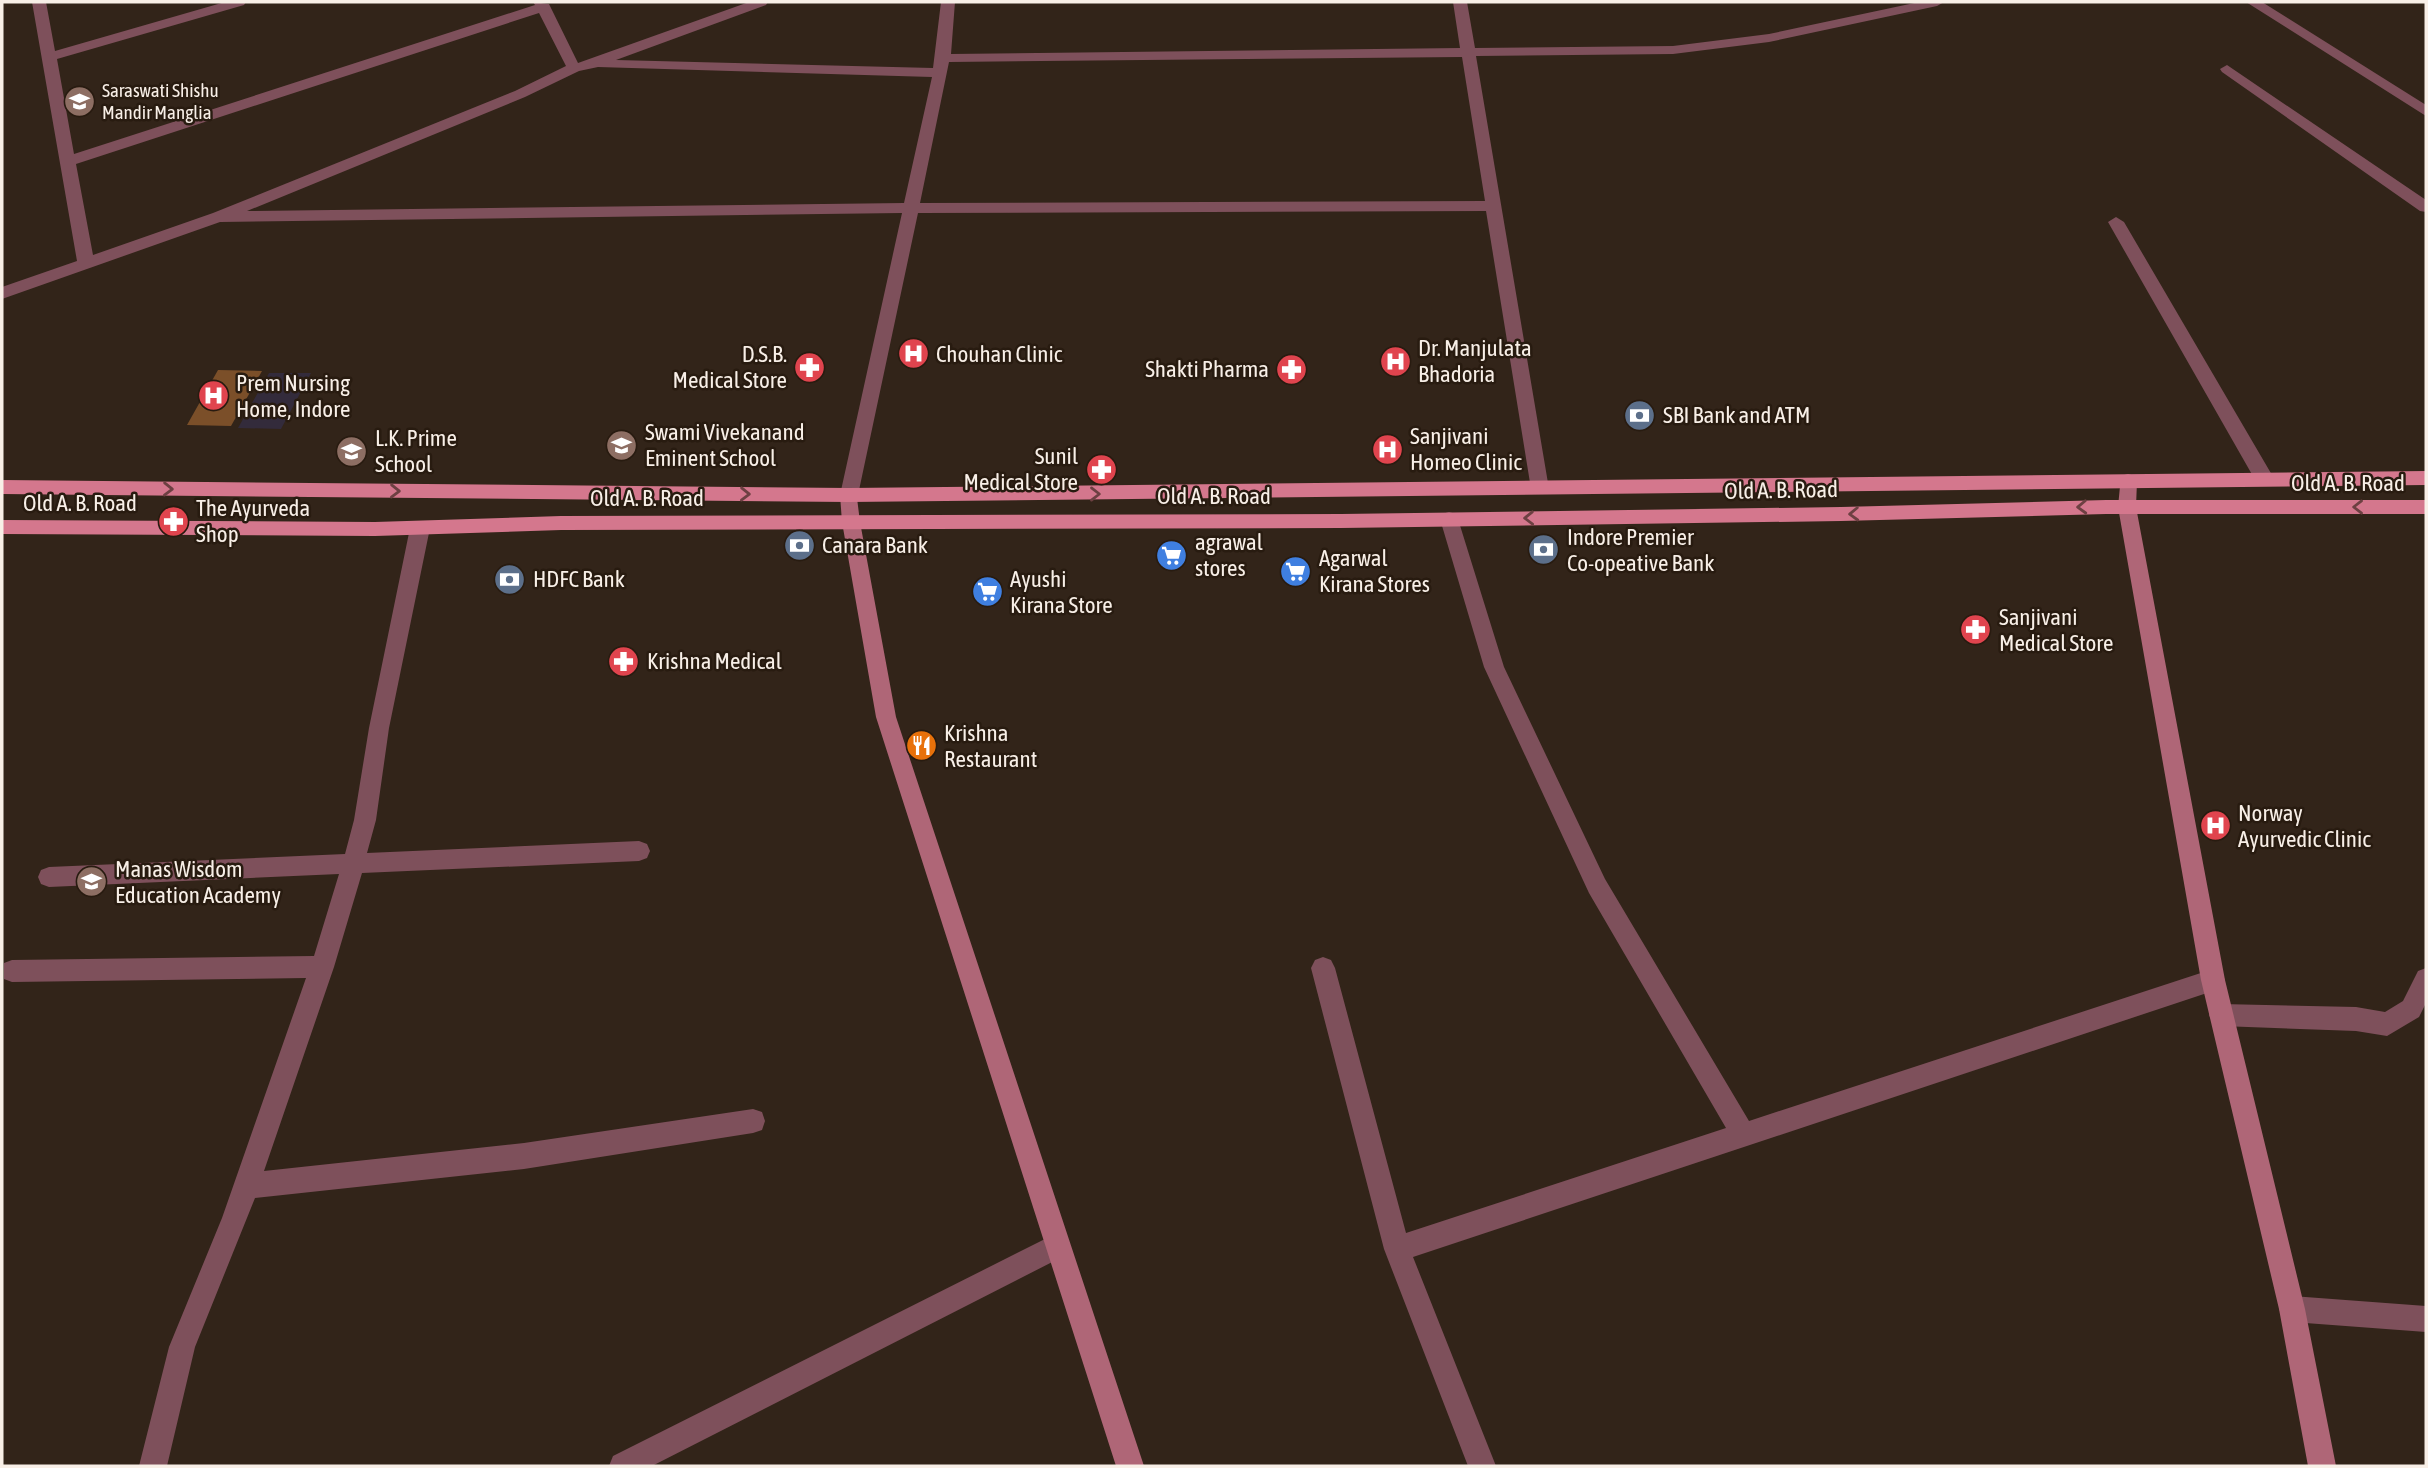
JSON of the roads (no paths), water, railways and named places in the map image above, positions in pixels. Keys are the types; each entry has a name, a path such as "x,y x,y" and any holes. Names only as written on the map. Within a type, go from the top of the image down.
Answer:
{"main road":[{"name":"Old A. B. Road","path":"2,487 849,495 2426,478"},
{"path":"2128,481 2127,507 2213,980 2292,1309 2322,1466"},
{"path":"849,495 851,522 886,717 1130,1466"},
{"name":"Old A. B. Road","path":"2,527 420,528 561,523 1449,519 2127,507 2426,507"}],"street":[{"path":"38,2 86,264"},
{"path":"48,57 239,2"},
{"path":"849,495 942,65 948,2"},
{"path":"1460,2 1540,489"},
{"path":"591,64 942,65 1470,52 1673,50 1769,38 1937,2"},
{"path":"2253,2 2426,111"},
{"path":"2,293 219,217 520,94 574,68 753,3"},
{"path":"68,162 542,5 574,68"},
{"path":"2227,69 2426,207"},
{"path":"219,217 911,208 1494,206"},
{"path":"2116,222 2265,480"},
{"path":"1449,519 1494,667 1597,886 1743,1134"},
{"path":"153,1466 183,1348 246,1186 322,967 353,865 365,820 379,728 420,528"},
{"path":"49,877 639,851"},
{"path":"12,971 322,967"},
{"path":"1323,968 1397,1249 1482,1466"},
{"path":"2221,1016 2356,1019 2387,1024 2411,1009 2426,979"},
{"path":"1397,1249 2213,980"},
{"path":"246,1186 524,1156 753,1121"},
{"path":"624,1466 1057,1247"},
{"path":"2292,1309 2426,1319"}],"place":[{"name":"Saraswati Shishu Mandir Manglia","path":"79,101"},
{"name":"Chouhan Clinic","path":"913,354"},
{"name":"Dr. Manjulata Bhadoria","path":"1395,361"},
{"name":"D.S.B. Medical Store","path":"810,367"},
{"name":"Shakti Pharma","path":"1292,369"},
{"name":"Prem Nursing Home, Indore","path":"213,396"},
{"name":"SBI Bank and ATM","path":"1640,415"},
{"name":"Swami Vivekanand Eminent School","path":"622,445"},
{"name":"Sanjivani Homeo Clinic","path":"1387,449"},
{"name":"L.K. Prime School","path":"352,451"},
{"name":"Sunil Medical Store","path":"1101,469"},
{"name":"The Ayurveda Shop","path":"173,521"},
{"name":"Canara Bank","path":"799,545"},
{"name":"Indore Premier Co-opeative Bank","path":"1544,550"},
{"name":"agrawal stores","path":"1172,555"},
{"name":"Agarwal Kirana Stores","path":"1296,571"},
{"name":"HDFC Bank","path":"510,579"},
{"name":"Ayushi Kirana Store","path":"987,592"},
{"name":"Sanjivani Medical Store","path":"1976,630"},
{"name":"Krishna Medical","path":"624,661"},
{"name":"Krishna Restaurant","path":"921,746"},
{"name":"Norway Ayurvedic Clinic","path":"2215,826"},
{"name":"Manas Wisdom Education Academy","path":"92,882"}]}
